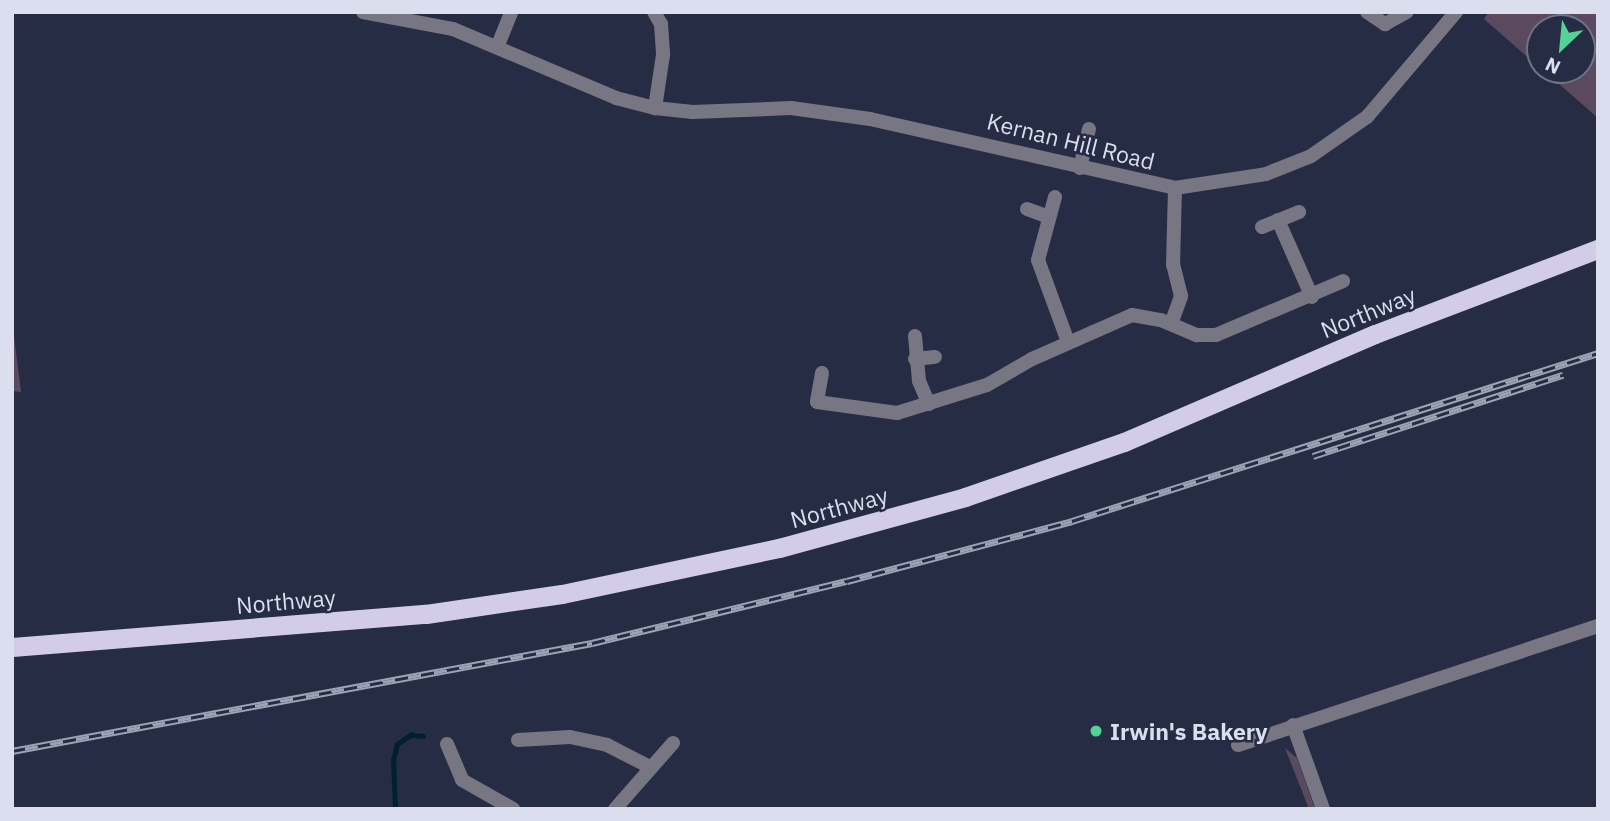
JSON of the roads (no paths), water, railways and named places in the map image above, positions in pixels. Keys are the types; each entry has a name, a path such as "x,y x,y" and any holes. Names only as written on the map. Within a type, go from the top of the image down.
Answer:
{"highway":[{"name":"Northway","path":"12,647 52,647 387,618 548,596 670,573 872,525 1124,442 1375,334 1598,248"},
{"name":"Northway","path":"12,661 52,647"}],"street":[{"name":"Kernan Hill Road","path":"363,12 453,29 498,45 616,98 655,108 693,112 791,108 844,115 1175,188 1266,174 1311,156 1367,117 1456,12"},
{"path":"498,45 511,12"},
{"path":"654,12 661,24 663,55 655,108"},
{"path":"1367,12 1385,24 1407,12"},
{"path":"1080,168 1089,129"},
{"path":"1171,324 1181,296 1173,265 1175,188"},
{"path":"1055,197 1038,260 1069,342"},
{"path":"1027,209 1049,217"},
{"path":"1262,227 1299,212"},
{"path":"1278,220 1312,296"},
{"path":"822,373 817,402 897,414 987,385 1069,342 1132,315 1171,324 1197,335 1216,335 1343,281"},
{"path":"915,336 915,359 929,404"},
{"path":"915,359 935,357"},
{"path":"1238,745 1598,626"},
{"path":"1293,725 1324,809"},
{"path":"518,740 569,737 607,746 650,768"},
{"path":"615,809 673,743"},
{"path":"447,744 462,780 513,809"}],"waterway":[{"path":"395,809 393,760 397,744 411,735 423,736"}],"railway":[{"path":"12,751 592,643 847,581 1072,521 1598,353"},
{"path":"1313,456 1563,375"}],"place":[{"name":"Irwin's Bakery","path":"1096,731"}]}
